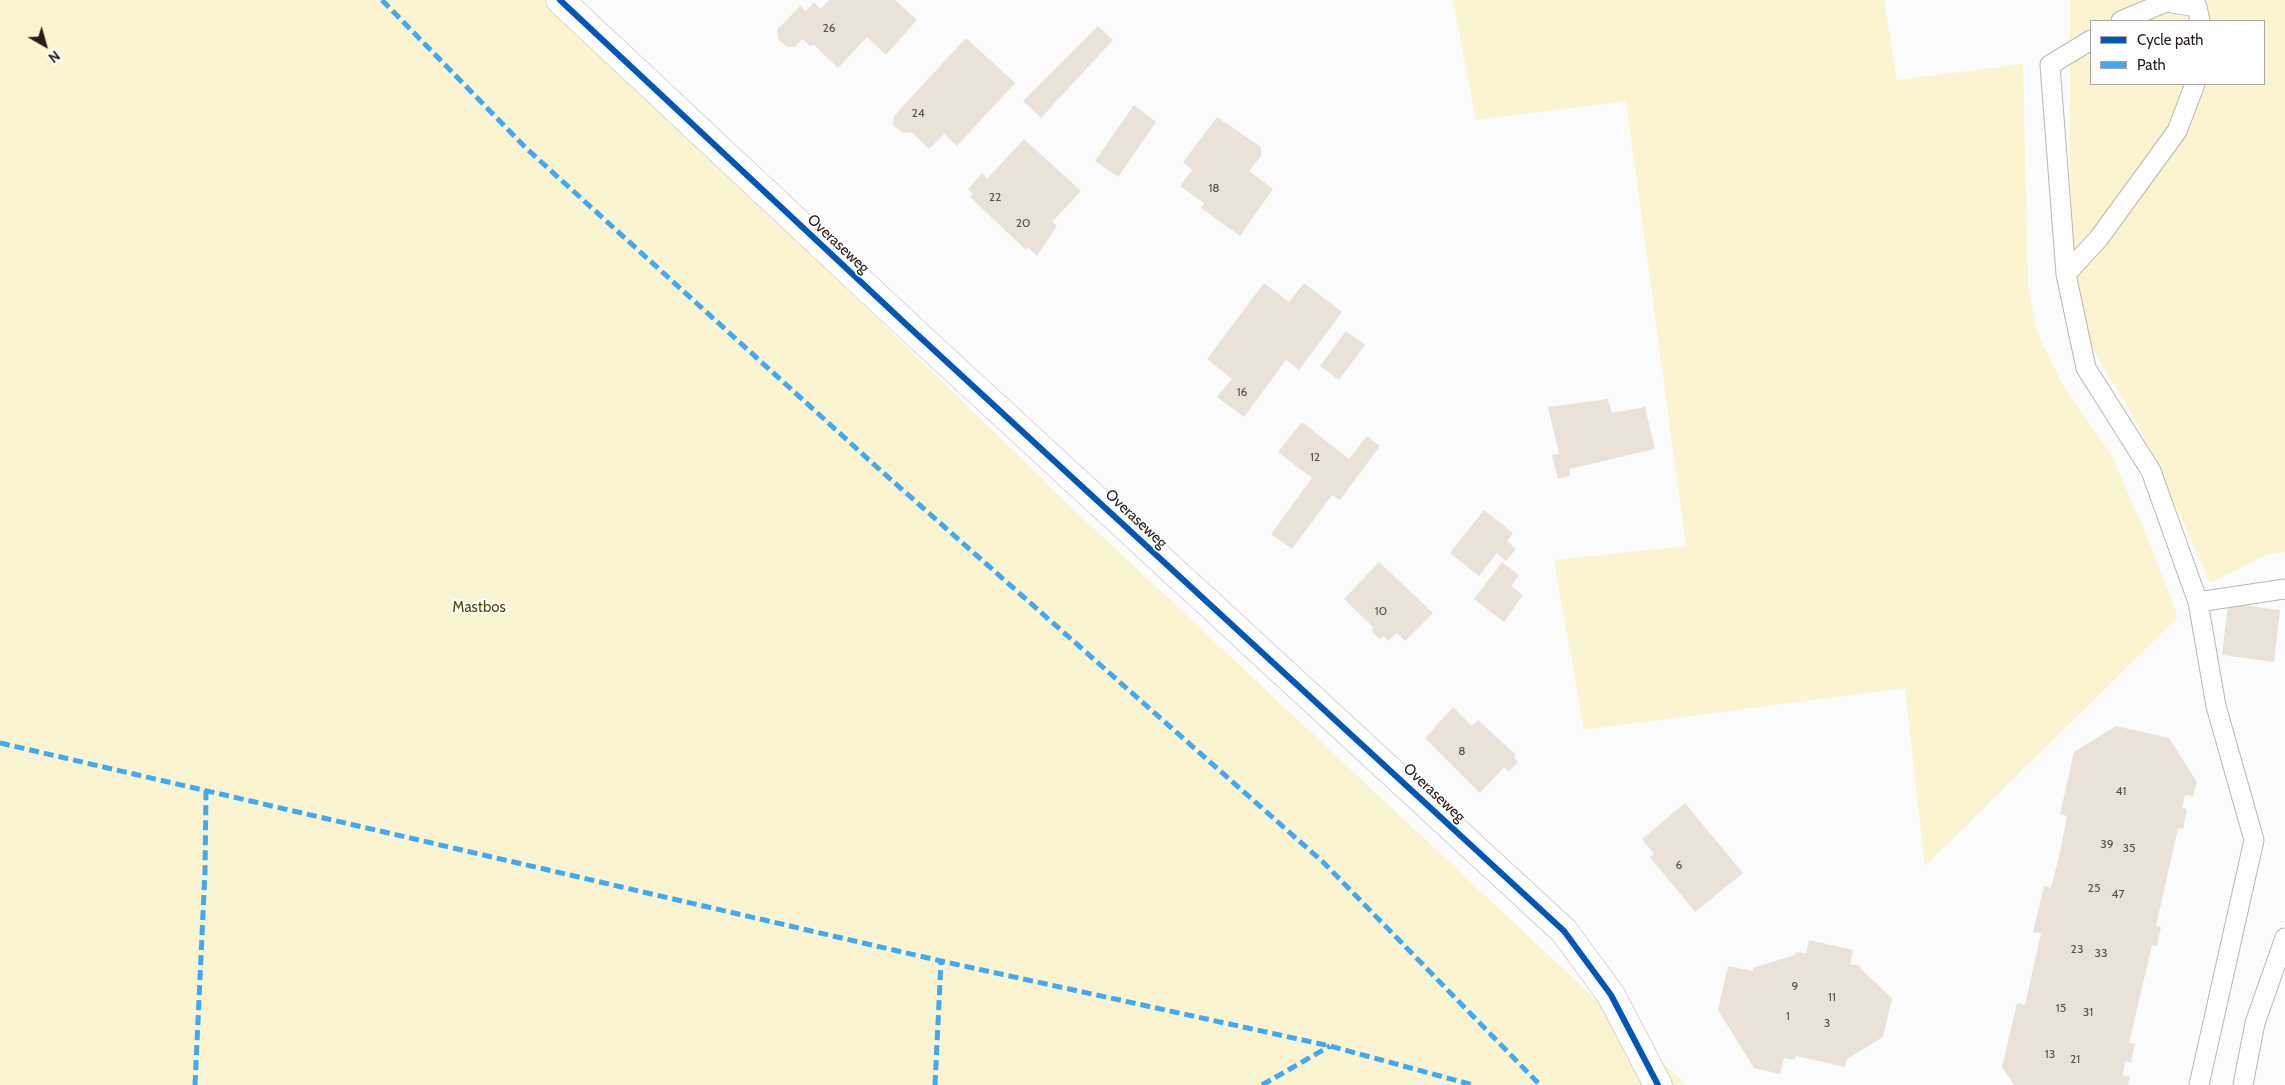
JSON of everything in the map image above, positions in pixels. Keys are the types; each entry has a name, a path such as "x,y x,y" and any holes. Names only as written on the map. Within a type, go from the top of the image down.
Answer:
{"street":[{"name":"Overaseweg","path":"560,0 908,327 1564,931 1610,995 1658,1085"}],"lane":[{"path":"2123,20 2166,2 2197,7 2200,20"},
{"path":"2090,41 2050,65 2066,274 2086,368 2151,471 2198,602 2216,706 2254,840 2199,1085"},
{"path":"2066,274 2099,238 2177,131 2195,85"},
{"path":"2198,602 2285,589"},
{"path":"2243,1085 2255,1023 2285,938"}],"green space":[{"name":"Mastbos","path":"0,0 552,0 1072,508 1687,1085 0,1085"},
{"path":"1453,0 1884,0 1897,80 2023,64 2028,282 2036,329 2062,384 2112,456 2151,546 2178,617 1925,866 1905,688 1584,730 1554,560 1686,546 1626,101 1476,120"},
{"path":"2070,0 2285,0 2285,552 2268,554 2210,583 2160,469 2131,412 2084,335 2072,251"}],"building":[{"path":"829,0 895,0 917,20 886,55 867,37 838,68 814,45 810,46 802,39 795,47 787,47 778,39 777,30 800,6 806,11 814,2 821,9"},
{"path":"1098,26 1113,40 1041,118 1023,101"},
{"path":"966,38 1015,83 957,146 944,134 929,149 911,132 903,133 893,125 894,116"},
{"path":"1134,105 1156,122 1118,177 1095,161"},
{"path":"1217,117 1261,147 1261,156 1249,171 1273,189 1240,236 1201,208 1204,203 1180,186 1192,170 1183,162"},
{"path":"1024,139 1081,191 1052,222 1057,226 1037,256 1028,247 1026,250 970,197 973,194 968,189 982,173 987,179"},
{"path":"1264,283 1289,302 1304,283 1342,312 1299,370 1286,360 1244,417 1217,397 1232,379 1207,359"},
{"path":"1346,331 1365,345 1339,380 1320,366"},
{"path":"1608,399 1612,413 1645,407 1655,449 1569,469 1570,476 1558,479 1552,455 1559,454 1548,407"},
{"path":"1302,422 1349,459 1367,436 1380,446 1340,500 1332,495 1292,549 1271,534 1312,478 1278,452"},
{"path":"1484,510 1513,533 1507,541 1516,549 1506,561 1497,553 1479,576 1450,553"},
{"path":"1379,562 1433,613 1405,641 1397,633 1388,641 1384,636 1379,639 1372,631 1373,627 1344,599"},
{"path":"1502,562 1519,575 1511,586 1523,595 1504,622 1474,599"},
{"path":"2228,603 2280,610 2274,662 2222,655"},
{"path":"1453,707 1472,726 1478,720 1516,755 1514,757 1518,762 1509,772 1504,767 1480,793 1425,738"},
{"path":"2116,726 2169,738 2197,782 2193,796 2185,795 2182,808 2187,809 2183,829 2178,828 2156,926 2161,927 2157,946 2152,945 2129,1043 2135,1044 2131,1063 2125,1061 2123,1075 2130,1077 2128,1085 2014,1085 2002,1067 2017,1003 2025,1005 2041,933 2033,932 2044,886 2051,888 2060,852 2067,816 2060,814 2074,752"},
{"path":"1685,803 1743,873 1695,912 1650,857 1654,854 1642,839"},
{"path":"1809,940 1853,950 1850,964 1861,966 1860,968 1892,998 1883,1037 1847,1059 1845,1067 1796,1056 1795,1060 1784,1058 1780,1074 1754,1068 1718,1010 1728,966 1753,971 1753,968 1795,955 1796,952 1806,953"}],"marked path":[{"path":"382,0 527,149 879,469 1323,862 1540,1085"},
{"path":"0,743 941,961 1330,1046 1473,1085"},
{"path":"195,1085 205,871 206,790"},
{"path":"935,1085 941,961"},
{"path":"1262,1085 1330,1046"}],"cycle path":[{"path":"560,0 909,327 1564,931 1611,995 1658,1085"}]}
